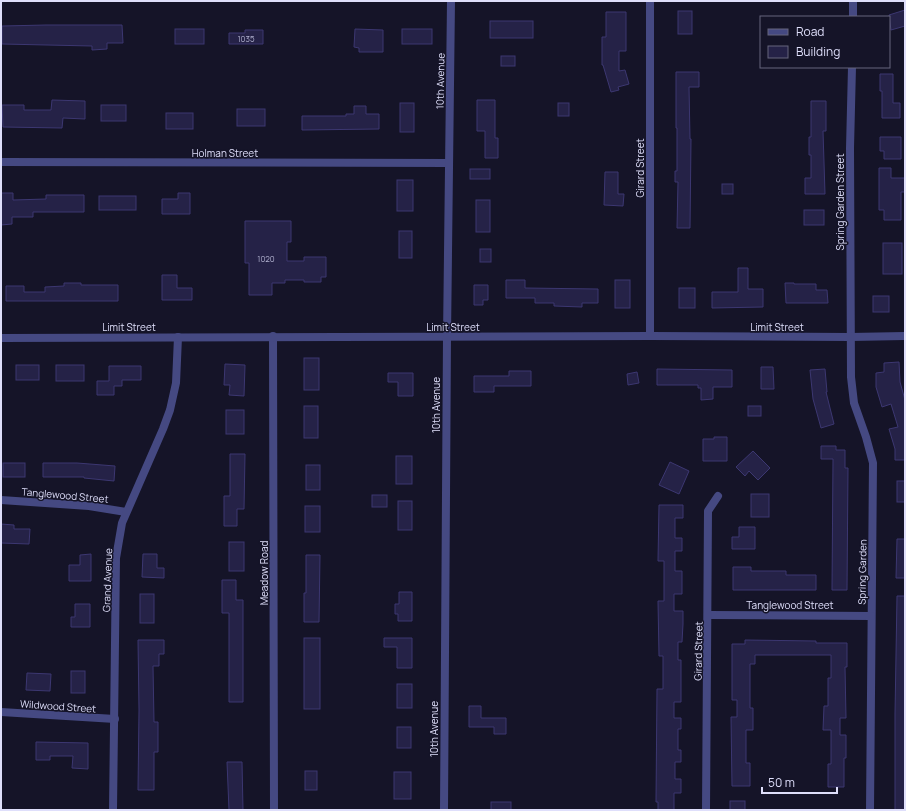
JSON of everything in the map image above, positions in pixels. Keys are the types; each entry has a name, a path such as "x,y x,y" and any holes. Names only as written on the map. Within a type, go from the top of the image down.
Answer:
{"street":[{"name":"10th Avenue","path":"444,810 451,1"},
{"name":"Girard Street","path":"650,1 650,336"},
{"path":"853,1 853,16"},
{"name":"Spring Garden Street","path":"850,337 850,148 852,68"},
{"name":"Holman Street","path":"1,162 449,163"},
{"name":"Limit Street","path":"1,338 274,336 905,336"},
{"name":"Meadow Road","path":"274,336 274,810"},
{"name":"Grand Avenue","path":"113,810 116,558 122,523 126,512 170,410 176,383 178,337"},
{"name":"Spring Garden","path":"850,337 851,377 854,403 873,463 870,810"},
{"name":"Girard Street","path":"706,810 708,511 718,496"},
{"name":"Tanglewood Street","path":"1,500 88,506 126,512"},
{"name":"Tanglewood Street","path":"708,615 871,616"},
{"name":"Wildwood Street","path":"1,712 115,719"}],"building":[{"path":"905,10 905,26 891,30 889,15"},
{"path":"678,11 692,11 692,34 678,34"},
{"path":"606,12 626,12 626,51 619,51 619,71 625,70 629,84 618,87 619,90 611,92 602,65 602,37 606,37"},
{"path":"490,21 533,21 533,38 490,38"},
{"path":"122,25 123,43 107,43 107,49 92,50 92,46 2,44 2,26"},
{"path":"175,29 204,29 204,44 175,44"},
{"path":"355,29 383,30 383,52 359,52 359,48 354,47"},
{"path":"402,29 432,29 432,44 402,44"},
{"path":"245,30 263,30 263,44 229,44 229,33 245,33"},
{"path":"501,56 515,56 515,66 501,66"},
{"path":"676,72 699,72 699,87 689,87 691,139 690,228 677,228 678,182 675,182 675,171 677,171"},
{"path":"880,74 893,74 893,103 900,103 900,118 882,118 882,91 880,91"},
{"path":"52,100 85,101 85,119 63,118 62,128 3,127 2,105 24,105 24,110 51,110"},
{"path":"477,100 495,100 495,138 498,138 498,158 485,158 485,131 477,131"},
{"path":"811,101 826,101 826,131 823,131 825,194 805,194 805,178 811,178 809,137 811,137"},
{"path":"400,103 414,103 414,132 400,132"},
{"path":"558,103 569,103 569,116 558,116"},
{"path":"101,105 126,105 126,121 101,121"},
{"path":"354,106 366,106 366,114 379,114 379,129 302,130 302,116 346,116 346,114 354,114"},
{"path":"237,109 265,109 265,126 237,126"},
{"path":"166,113 193,113 193,129 166,129"},
{"path":"880,137 901,137 901,159 884,159 884,151 880,151"},
{"path":"879,168 891,168 891,178 905,178 905,192 901,192 901,220 884,220 884,210 879,210"},
{"path":"470,169 490,169 490,179 470,179"},
{"path":"605,172 618,172 618,194 624,194 623,206 604,205"},
{"path":"397,180 413,180 413,211 397,211"},
{"path":"722,184 733,184 733,194 722,194"},
{"path":"1,193 13,193 13,200 46,199 46,195 84,195 84,212 33,212 33,217 12,217 12,224 1,225"},
{"path":"178,193 190,193 190,214 162,214 162,199 178,199"},
{"path":"99,196 136,196 136,210 99,210"},
{"path":"476,200 490,200 490,232 476,232"},
{"path":"804,210 824,210 824,225 804,225"},
{"path":"245,221 291,221 291,242 287,242 287,261 304,261 304,257 326,257 326,277 321,277 321,282 285,280 285,283 272,283 272,295 249,295 249,263 245,263"},
{"path":"399,231 412,231 412,258 399,258"},
{"path":"883,243 902,243 902,274 883,274"},
{"path":"480,249 491,249 491,262 480,262"},
{"path":"738,268 748,268 748,289 763,289 763,307 712,308 712,292 738,292"},
{"path":"162,275 177,275 177,288 192,288 192,300 162,300"},
{"path":"506,280 525,280 525,288 598,289 598,303 582,303 582,307 554,306 554,303 535,303 535,298 506,298"},
{"path":"615,280 630,280 630,308 615,308"},
{"path":"64,283 81,283 81,285 118,285 118,301 6,301 6,286 24,286 24,292 45,292 45,287 64,286"},
{"path":"785,283 816,284 816,290 827,290 828,303 786,303"},
{"path":"474,285 488,285 488,300 483,300 483,305 474,305"},
{"path":"679,288 695,288 695,308 679,308"},
{"path":"873,296 889,296 889,312 873,312"},
{"path":"304,358 319,358 319,390 304,390"},
{"path":"899,362 900,382 905,400 905,460 895,460 895,449 889,429 898,427 891,404 882,407 876,387 876,373 884,372 884,363"},
{"path":"225,364 245,365 244,396 229,395 230,385 224,385"},
{"path":"16,365 39,365 39,380 16,380"},
{"path":"56,365 84,365 84,381 56,381"},
{"path":"109,366 141,366 141,380 122,380 122,386 114,386 114,395 97,395 97,381 109,381"},
{"path":"761,367 773,367 774,389 761,389"},
{"path":"657,369 732,370 732,387 713,387 713,399 701,400 701,388 698,388 698,385 657,385"},
{"path":"825,369 826,392 834,424 821,428 813,399 810,370"},
{"path":"509,371 531,371 531,386 494,386 494,392 474,392 474,376 509,376"},
{"path":"637,372 639,383 628,385 627,374"},
{"path":"388,373 413,373 413,396 398,396 398,382 388,382"},
{"path":"304,406 318,406 318,438 304,438"},
{"path":"748,406 761,406 761,416 748,416"},
{"path":"226,410 244,410 244,434 226,434"},
{"path":"714,437 727,437 727,461 703,461 703,439 714,439"},
{"path":"821,446 836,446 836,450 845,450 845,468 848,468 847,590 832,590 833,459 821,459"},
{"path":"753,451 770,468 758,480 749,471 745,476 736,467"},
{"path":"230,454 245,454 244,509 237,509 237,526 224,526 224,496 230,496"},
{"path":"396,456 412,456 412,484 396,484"},
{"path":"670,462 689,471 679,494 659,485"},
{"path":"3,463 25,463 25,477 3,477"},
{"path":"43,463 77,463 115,466 114,481 84,477 43,477"},
{"path":"306,465 320,465 320,490 306,490"},
{"path":"897,481 905,481 905,502 897,502"},
{"path":"751,494 769,494 769,517 751,517"},
{"path":"372,495 387,495 387,507 372,507"},
{"path":"398,501 412,501 412,530 398,530"},
{"path":"659,505 683,505 683,518 675,518 675,538 682,538 682,551 675,551 675,571 682,571 682,594 674,594 674,611 683,611 683,624 682,642 678,642 678,660 681,660 681,702 674,702 674,718 681,718 681,729 678,729 678,750 681,750 681,762 675,762 675,779 681,779 681,793 674,793 674,810 658,810 658,802 656,802 657,689 663,689 663,656 659,656 658,601 664,601 664,561 658,561"},
{"path":"305,506 320,506 320,532 305,532"},
{"path":"1,524 14,525 14,529 30,529 29,544 1,543"},
{"path":"739,527 755,527 755,549 732,549 732,537 739,537"},
{"path":"897,539 905,539 905,578 896,578"},
{"path":"229,542 244,542 244,571 229,571"},
{"path":"91,554 91,581 69,581 69,565 80,565 80,555"},
{"path":"143,554 157,554 157,568 164,568 164,578 142,577"},
{"path":"306,555 320,555 319,622 304,622"},
{"path":"733,567 751,567 751,571 786,571 786,575 816,575 816,590 733,590"},
{"path":"222,580 236,580 236,600 243,600 243,702 229,702 229,613 222,613"},
{"path":"399,592 412,592 412,621 398,621 398,614 395,614 395,604 399,604"},
{"path":"140,594 154,594 154,623 140,623"},
{"path":"897,596 905,596 905,810 895,810"},
{"path":"75,604 90,604 90,627 71,627 71,617 75,617"},
{"path":"304,638 320,638 320,709 304,709"},
{"path":"384,638 412,638 412,668 397,668 397,647 384,647"},
{"path":"138,640 164,640 164,654 159,654 159,666 153,666 154,722 158,722 158,752 154,752 154,790 138,790"},
{"path":"745,640 847,643 847,667 845,667 846,718 840,718 840,735 846,735 844,787 828,787 828,764 831,764 831,730 823,730 824,706 828,706 828,678 831,678 831,655 755,655 755,664 750,664 750,708 753,708 753,730 746,730 746,763 750,763 750,786 732,786 731,717 737,717 737,700 732,700 732,644 745,644"},
{"path":"71,671 85,671 85,693 71,693"},
{"path":"27,673 51,674 50,691 26,690"},
{"path":"397,684 412,684 412,708 397,708"},
{"path":"469,706 481,706 481,718 506,718 506,734 494,734 494,727 469,727"},
{"path":"397,727 411,727 411,748 397,748"},
{"path":"36,742 88,743 88,769 72,768 73,756 50,756 50,760 36,760"},
{"path":"227,762 242,762 243,810 229,810"},
{"path":"305,771 317,771 317,790 305,790"},
{"path":"394,772 411,772 411,799 394,799"},
{"path":"730,801 745,801 745,810 730,810"},
{"path":"491,802 511,802 511,810 491,810"}]}
